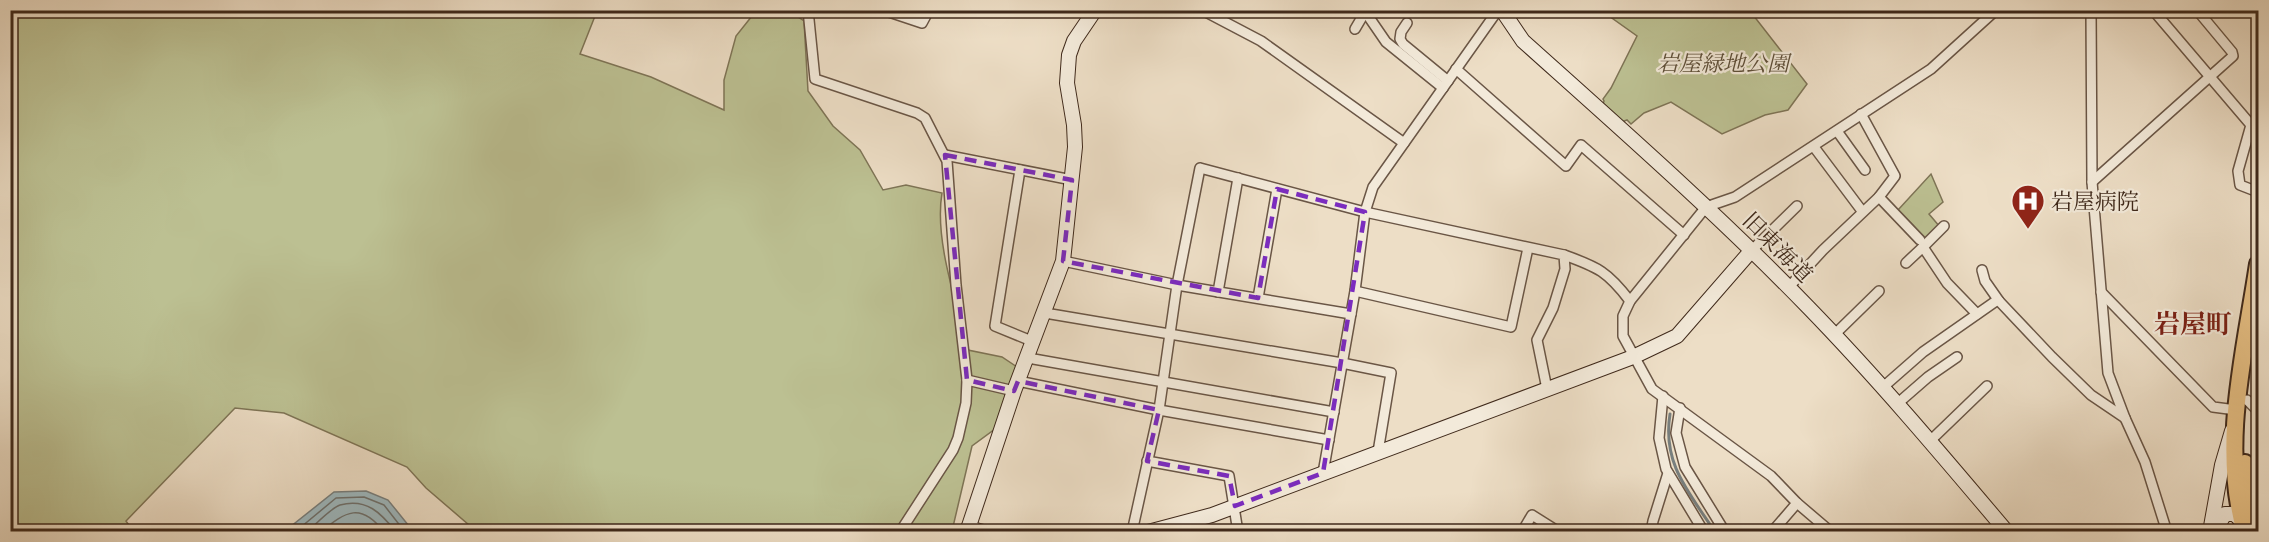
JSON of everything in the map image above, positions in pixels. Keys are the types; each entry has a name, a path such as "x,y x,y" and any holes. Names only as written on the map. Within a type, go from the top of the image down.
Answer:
{"highway":[{"path":"2255,531 2253,487 2244,451 2259,264"},
{"path":"2243,526 2235,487 2233,429 2247,407 2259,329"}],"street":[{"path":"807,10 815,79 917,113 925,118 947,161 966,380 966,403 953,450 900,531"},
{"path":"882,10 922,23 929,10"},
{"path":"983,531 967,530 1016,386 1063,261 1075,147 1067,83 1069,55 1074,41 1095,10"},
{"path":"1323,473 1355,291 1365,212 1373,187 1500,10"},
{"name":"旧東海道","path":"1500,10 1523,41 1706,207 1834,335 1930,441 2007,531"},
{"path":"1831,531 1771,476 1652,389 1623,336 1623,316 1630,301 1706,207 1735,197 1931,69 1996,10"},
{"path":"2091,10 2092,182 2108,373 2145,462 2168,531"},
{"path":"2153,10 2251,125 2238,171 2240,185 2259,192"},
{"path":"2092,182 2233,56 2232,51 2198,10"},
{"path":"1204,11 1261,41 1404,143"},
{"path":"1354,29 1365,11 1386,42 1446,84"},
{"path":"1407,23 1401,33 1400,39 1403,44 1446,84"},
{"path":"1456,69 1566,166 1581,145 1684,235"},
{"path":"1788,288 1862,211 1879,197 1896,176 1862,114"},
{"path":"1837,132 1865,170"},
{"path":"1814,147 1862,211"},
{"path":"945,155 1072,180"},
{"path":"1132,531 1159,410 1177,285 1200,168 1365,212 1564,255 1595,267 1617,283 1630,301"},
{"path":"1020,170 995,326 1034,342"},
{"path":"1218,292 1238,178"},
{"path":"1258,298 1277,189"},
{"path":"1879,197 1922,244 1947,283 1977,314"},
{"path":"1148,531 1212,515 1633,357 1677,336 1751,251 1797,207"},
{"path":"1906,263 1922,244 1944,226"},
{"path":"1355,291 1511,327 1528,248"},
{"path":"1546,389 1537,340 1553,308 1565,268 1564,255"},
{"path":"1063,261 1177,285 1351,314"},
{"path":"1982,270 1985,281 1999,301 2052,357 2091,395 2125,418"},
{"path":"1834,335 1879,291"},
{"path":"2101,292 2213,407 2247,407"},
{"path":"1882,388 1923,352 1999,301"},
{"path":"1045,313 1391,373 1378,452"},
{"path":"1897,404 1957,357"},
{"path":"1028,358 1334,412"},
{"path":"966,380 1016,386 1329,440"},
{"path":"1930,441 1987,386"},
{"path":"1662,396 1659,438 1666,469 1704,531"},
{"path":"1680,408 1676,433 1685,467 1725,531"},
{"path":"2210,531 2222,465 2233,429"},
{"path":"1147,461 1229,476 1238,531"},
{"path":"1651,531 1668,473"},
{"path":"1772,531 1797,502"},
{"path":"2219,531 2220,522 2225,514 2234,514 2243,526"},
{"path":"1522,531 1532,515 1558,531"}],"highlighted area":[{"path":"945,155 1072,180 1063,261 1258,298 1277,189 1365,212 1323,473 1235,506 1229,476 1147,461 1159,410 1018,381 1014,391 967,380"}],"green space":[{"path":"10,11 597,11 580,54 651,77 724,110 724,80 736,36 752,16 772,11 789,11 804,21 808,91 833,126 860,150 883,190 906,185 942,193 940,211 944,251 968,350 1002,357 1017,367 999,426 972,446 952,531 476,531 426,488 407,467 284,413 235,408 126,521 133,531 11,531"},
{"name":"岩屋緑地公園","path":"1602,11 1750,11 1807,84 1788,110 1765,115 1722,134 1671,102 1644,113 1631,124 1627,120 1622,122 1603,104 1603,99 1611,88 1637,36"},
{"path":"1931,174 1943,202 1929,214 1940,227 1927,240 1898,210"}],"water":[{"path":"366,491 388,500 413,531 285,531 334,492"}],"waterway":[{"path":"1670,414 1670,448 1674,463 1687,490 1715,532"}],"place":[{"name":"岩屋病院","path":"2028,230"}],"district":[{"name":"岩屋町","path":"2193,324"}]}
